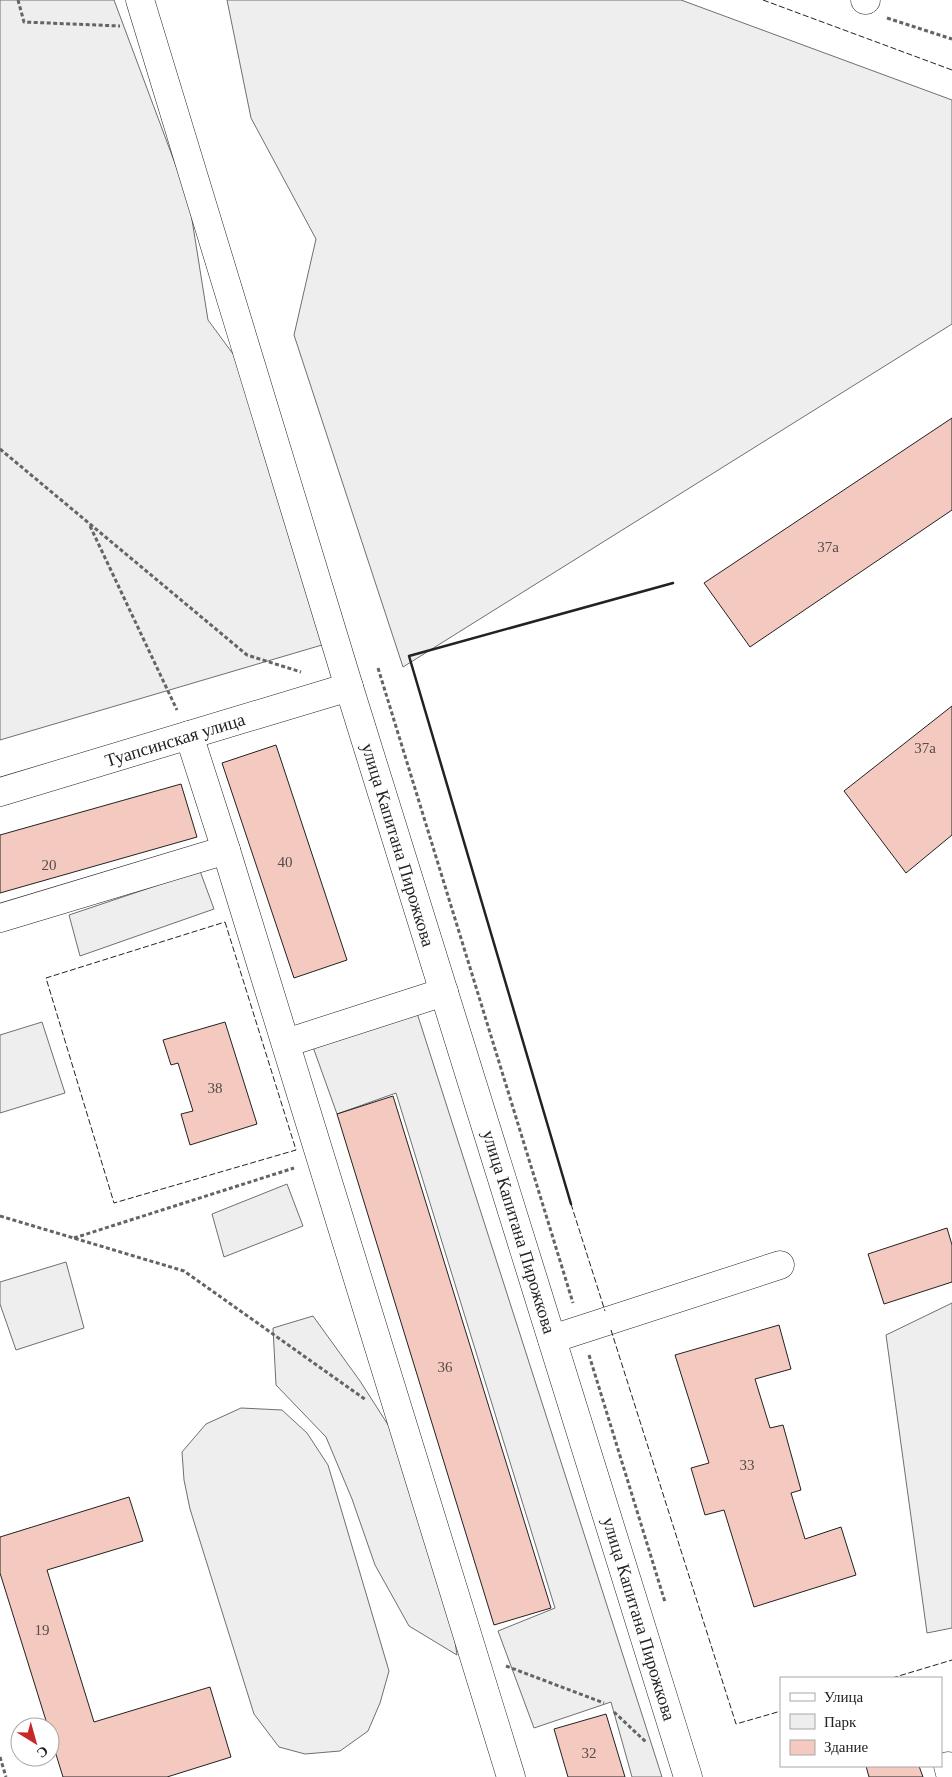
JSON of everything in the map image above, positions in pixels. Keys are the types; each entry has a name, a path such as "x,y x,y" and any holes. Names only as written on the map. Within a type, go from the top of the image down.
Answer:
{"street":[{"name":"улица Капитана Пирожкова","path":"140,0 349,687 688,1777"},
{"name":"Туапсинская улица","path":"0,792 349,687"},
{"path":"189,735 286,1043 511,1777"},
{"path":"0,918 226,850"},
{"path":"286,1043 444,992"},
{"path":"552,1339 780,1265"}],"path":[{"path":"18,0 24,22 148,28"},
{"path":"865,0 868,8 873,13 952,39"},
{"path":"0,449 247,655 303,672"},
{"path":"89,523 189,735"},
{"path":"378,668 666,1606"},
{"path":"74,1238 321,1160"},
{"path":"0,1216 184,1271 403,1427"},
{"path":"473,1654 604,1703"},
{"path":"0,1756 6,1777"}],"green space":[{"path":"0,0 114,0 189,201 208,320 236,358 322,645 0,740"},
{"path":"227,0 681,0 952,100 952,324 403,667 294,335 316,239 251,118"},
{"path":"200,871 214,909 80,956 69,915"},
{"path":"417,1013 662,1777 632,1777 611,1702 534,1728 498,1631 555,1608 396,1093 337,1114 313,1047"},
{"path":"42,1022 65,1093 0,1113 0,1035"},
{"path":"287,1184 303,1226 224,1257 212,1214"},
{"path":"66,1262 84,1328 16,1350 0,1304 0,1282"},
{"path":"952,1303 952,1628 927,1633 886,1335"},
{"path":"313,1316 360,1381 408,1456 444,1568 457,1655 409,1626 375,1565 352,1499 326,1437 276,1385 273,1328"},
{"path":"241,1408 282,1410 307,1433 328,1465 389,1671 380,1703 368,1731 340,1751 305,1754 279,1747 254,1714 190,1509 184,1480 182,1452 206,1424"}],"building":[{"path":"952,418 952,510 750,647 704,583"},
{"path":"952,706 952,835 906,873 844,791"},
{"path":"276,745 347,960 294,978 222,763"},
{"path":"181,784 197,837 0,893 0,835"},
{"path":"225,1022 257,1124 190,1145 181,1114 193,1111 178,1063 171,1065 163,1040"},
{"path":"393,1096 551,1608 494,1625 337,1114"},
{"path":"947,1228 952,1245 952,1282 884,1304 868,1254"},
{"path":"779,1325 791,1369 755,1379 770,1428 783,1425 801,1490 791,1493 805,1539 841,1527 856,1575 754,1607 724,1510 705,1515 691,1468 709,1463 675,1355"},
{"path":"129,1497 143,1541 47,1570 94,1722 210,1687 231,1757 167,1777 63,1777 60,1767 60,1717 45,1717 0,1573 0,1537"},
{"path":"606,1714 625,1777 568,1777 554,1729"},
{"path":"866,1767 919,1767 923,1777 869,1777"}],"fence":[{"path":"763,0 952,70"},
{"path":"225,922 296,1150 114,1203 46,978 225,922"},
{"path":"571,1204 605,1311"},
{"path":"611,1330 736,1724 780,1711"},
{"path":"895,1677 952,1660"}],"wall":[{"path":"571,1204 409,656 673,583"}]}
